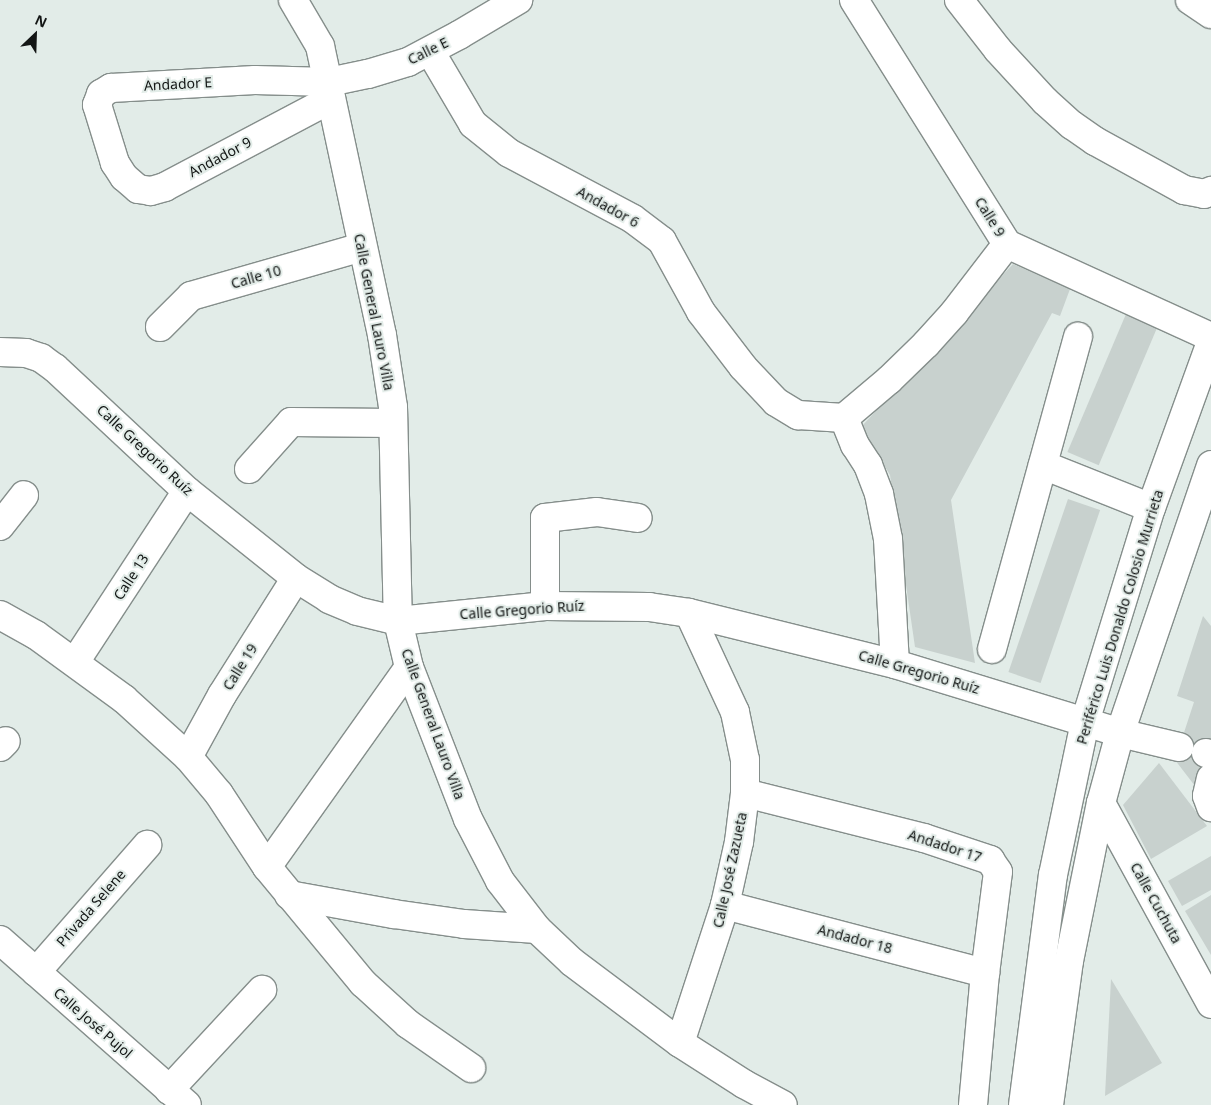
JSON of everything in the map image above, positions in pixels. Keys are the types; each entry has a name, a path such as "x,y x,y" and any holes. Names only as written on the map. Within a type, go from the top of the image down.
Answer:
{"street":[{"name":"Calle General Lauro Villa","path":"293,0 320,46 382,335 393,423 398,621 409,667 468,819 500,882 537,929 572,962 680,1043 777,1104"},
{"name":"Calle E","path":"330,91 368,74 408,62 518,0"},
{"name":"Calle 9","path":"854,0 1007,244 1211,337"},
{"path":"959,0 1018,72 1045,101 1072,125 1095,141 1184,190 1204,194 1211,190"},
{"path":"1190,0 1211,14"},
{"name":"Andador 6","path":"430,51 473,124 494,142 509,153 633,219 662,241 701,312 743,367 776,402 798,414 844,418"},
{"name":"Andador E","path":"115,163 97,105 98,99 105,90 255,80 330,91"},
{"name":"Andador 9","path":"115,163 131,184 144,191 165,187 330,91"},
{"path":"895,664 888,539 879,494 868,465 854,445 844,418 889,380 926,344 954,314 1007,244"},
{"name":"Calle 10","path":"160,326 191,296 362,247"},
{"path":"992,649 1078,337"},
{"name":"Periférico Luis Donaldo Colosio Murrieta","path":"1023,1105 1053,875 1085,722 1151,508 1211,342"},
{"name":"Calle Gregorio Ruíz","path":"2,345 40,358 55,368 187,491 296,578 329,599 357,611 398,621 546,606 649,607 689,613 895,664 1085,722 1179,747"},
{"path":"249,469 292,422 393,423"},
{"path":"1043,466 1151,508"},
{"path":"1049,1105 1069,961 1101,802 1120,732 1211,466"},
{"name":"Calle 13","path":"75,662 187,491"},
{"path":"0,526 24,495"},
{"path":"546,606 545,518 597,512 638,518"},
{"name":"Calle 19","path":"188,757 222,695 296,578"},
{"name":"Calle José Zazueta","path":"680,1043 725,905 739,842 745,793 745,760 735,712 689,613"},
{"path":"0,614 36,635 124,699 188,757 219,794 267,867 364,983 408,1024 472,1068"},
{"path":"267,867 409,667"},
{"path":"1209,762 1207,796 1211,807"},
{"name":"Andador 17","path":"745,793 924,838 990,860 998,872 998,882 985,973 973,1105"},
{"name":"Calle Cuchuta","path":"1101,802 1211,1004"},
{"name":"Privada Selene","path":"36,972 147,845"},
{"path":"289,894 394,914 464,924 537,929"},
{"name":"Andador 18","path":"725,905 985,973"},
{"name":"Calle José Pujol","path":"0,940 178,1097"},
{"path":"178,1097 262,990"}],"building":[{"path":"1013,264 1070,289 1060,316 1052,313 951,500 975,663 915,647 890,475 861,427"},
{"path":"1126,314 1157,327 1099,465 1067,452"},
{"path":"1068,499 1100,510 1041,683 1008,672"},
{"path":"1203,616 1211,626 1211,740 1195,786 1175,760 1194,702 1177,696"},
{"path":"1159,763 1207,826 1151,859 1123,805"},
{"path":"1211,856 1211,890 1182,906 1168,881"},
{"path":"1211,895 1211,955 1185,911"},
{"path":"1111,979 1162,1063 1105,1096"}]}
